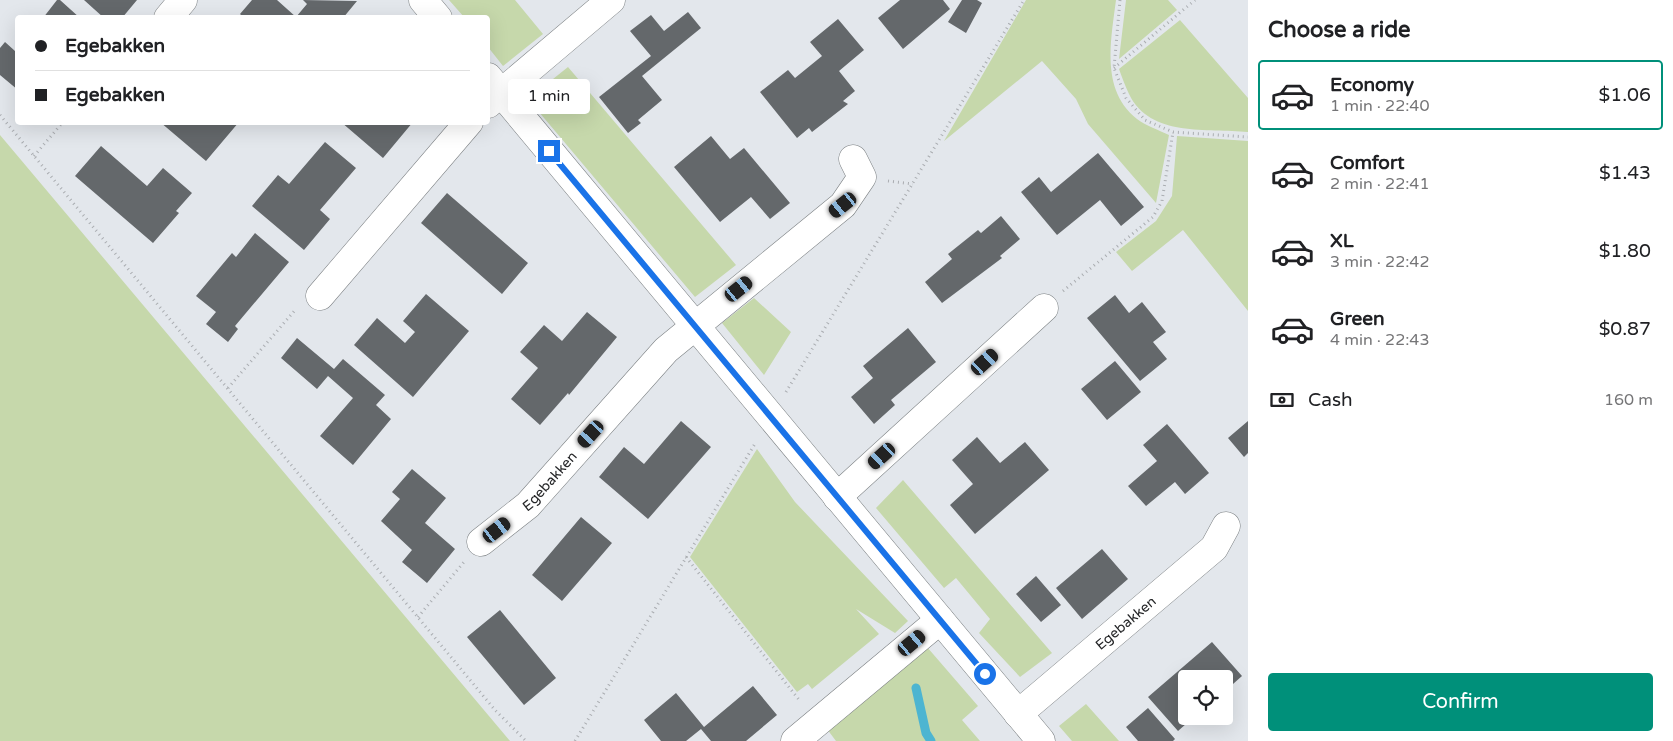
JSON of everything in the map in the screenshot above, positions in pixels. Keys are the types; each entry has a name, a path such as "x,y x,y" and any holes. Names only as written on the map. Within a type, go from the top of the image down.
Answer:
{"street":[{"path":"170,15 183,0"},
{"path":"423,0 436,15"},
{"path":"611,0 492,92 694,325 1041,741"},
{"path":"320,296 466,125"},
{"name":"Egebakken","path":"481,542 528,505 666,350 694,325 843,205 862,177 854,159"},
{"path":"837,496 1044,308"},
{"name":"Egebakken","path":"1018,714 1214,548 1226,526"},
{"path":"795,741 940,620"}],"path":[{"path":"575,741 1024,0"},
{"path":"1120,0 1114,68 1126,98 1145,120 1172,132 1248,137"},
{"path":"1114,68 1195,0"},
{"path":"0,115 496,710 526,741"},
{"path":"34,156 60,125"},
{"path":"1044,308 1153,217 1162,201 1172,132"},
{"path":"228,388 296,308 320,296"},
{"path":"418,617 481,542"},
{"path":"686,557 817,723"}],"green space":[{"path":"449,0 515,0 543,34 503,66 490,50 490,15 462,15"},
{"path":"1026,0 1116,0 1112,31 1111,64 1117,94 1125,107 1137,119 1169,135 1156,203 1088,124 1076,99 1042,61 944,141"},
{"path":"1126,0 1168,0 1177,10 1119,59"},
{"path":"1180,20 1248,98 1248,132 1198,130 1165,124 1151,118 1139,108 1129,94 1119,69"},
{"path":"568,67 736,265 695,297 528,99"},
{"path":"0,135 510,741 0,741"},
{"path":"1177,136 1248,141 1248,311 1183,230 1132,271 1116,252 1156,221 1172,196"},
{"path":"754,298 791,332 764,375 722,323"},
{"path":"757,449 795,502 908,621 895,633 856,609 879,634 812,689 808,684 797,692 690,557"},
{"path":"903,480 1052,653 1020,677 979,633 990,619 956,578 944,588 876,508"},
{"path":"927,647 978,706 962,720 980,741 836,741 827,729"},
{"path":"1086,704 1119,741 1072,741 1059,726"}],"building":[{"path":"57,0 60,0 77,15 45,15"},
{"path":"84,0 137,0 124,15 101,15"},
{"path":"252,0 277,0 294,15 241,15"},
{"path":"303,0 357,1 345,15 298,15 307,4"},
{"path":"900,0 943,0 950,9 903,49 878,18"},
{"path":"962,0 977,0 982,3 966,33 948,22"},
{"path":"688,12 701,28 642,76 662,100 638,120 641,123 628,133 599,97 651,56 630,31 651,15 664,31"},
{"path":"838,19 864,50 839,71 855,91 843,101 848,104 812,132 809,128 797,138 760,92 788,70 795,78 822,56 810,42"},
{"path":"5,42 15,51 15,88 0,75 0,48"},
{"path":"164,125 236,125 206,161"},
{"path":"344,125 410,125 383,158"},
{"path":"711,136 730,159 744,148 790,203 770,219 751,197 720,222 674,167"},
{"path":"325,142 356,168 320,210 330,219 304,250 252,206 278,175 289,184"},
{"path":"101,146 147,186 163,168 192,193 176,211 179,213 153,243 75,176"},
{"path":"1098,153 1144,207 1121,226 1100,200 1057,235 1021,192 1039,177 1051,192"},
{"path":"447,193 528,263 502,294 421,223"},
{"path":"1001,216 1020,239 1000,256 1002,258 942,303 925,282 952,259 948,254 978,230 981,233"},
{"path":"255,233 289,262 235,326 238,329 228,342 206,324 216,312 196,296 232,253 236,257"},
{"path":"426,294 469,331 413,397 354,345 377,318 405,343 415,332 403,321"},
{"path":"1115,295 1129,313 1142,302 1166,332 1153,342 1167,359 1140,381 1087,318"},
{"path":"587,312 617,337 569,395 568,393 540,425 511,399 538,368 520,352 544,325 562,341"},
{"path":"908,328 936,362 891,400 895,405 874,424 851,397 873,378 863,366"},
{"path":"297,338 334,369 343,359 385,395 376,405 391,419 353,465 320,436 353,398 328,376 317,389 281,358"},
{"path":"1115,361 1141,392 1107,420 1081,389"},
{"path":"681,421 711,447 648,519 599,477 624,447 644,464"},
{"path":"1248,421 1248,453 1244,457 1228,438"},
{"path":"1167,424 1209,473 1185,494 1175,482 1146,506 1128,486 1157,461 1143,445"},
{"path":"977,437 1000,463 1025,442 1049,470 975,534 950,505 973,484 952,460"},
{"path":"412,469 446,498 425,523 455,549 427,583 402,562 412,550 381,521 400,499 392,492"},
{"path":"581,517 612,543 562,601 532,575"},
{"path":"1102,549 1128,579 1082,619 1056,588"},
{"path":"1036,576 1061,605 1041,622 1016,594"},
{"path":"500,610 556,678 524,705 467,637"},
{"path":"1212,642 1242,676 1233,684 1233,670 1179,670"},
{"path":"1178,671 1178,725 1185,725 1178,731 1148,697"},
{"path":"753,686 777,715 746,741 711,741 701,729 686,741 661,741 644,720 676,693 704,727"},
{"path":"1148,708 1175,739 1173,741 1138,741 1126,727"}],"waterway":[{"path":"916,688 926,733 931,741"}],"route":[{"path":"549,151 985,674"}]}
